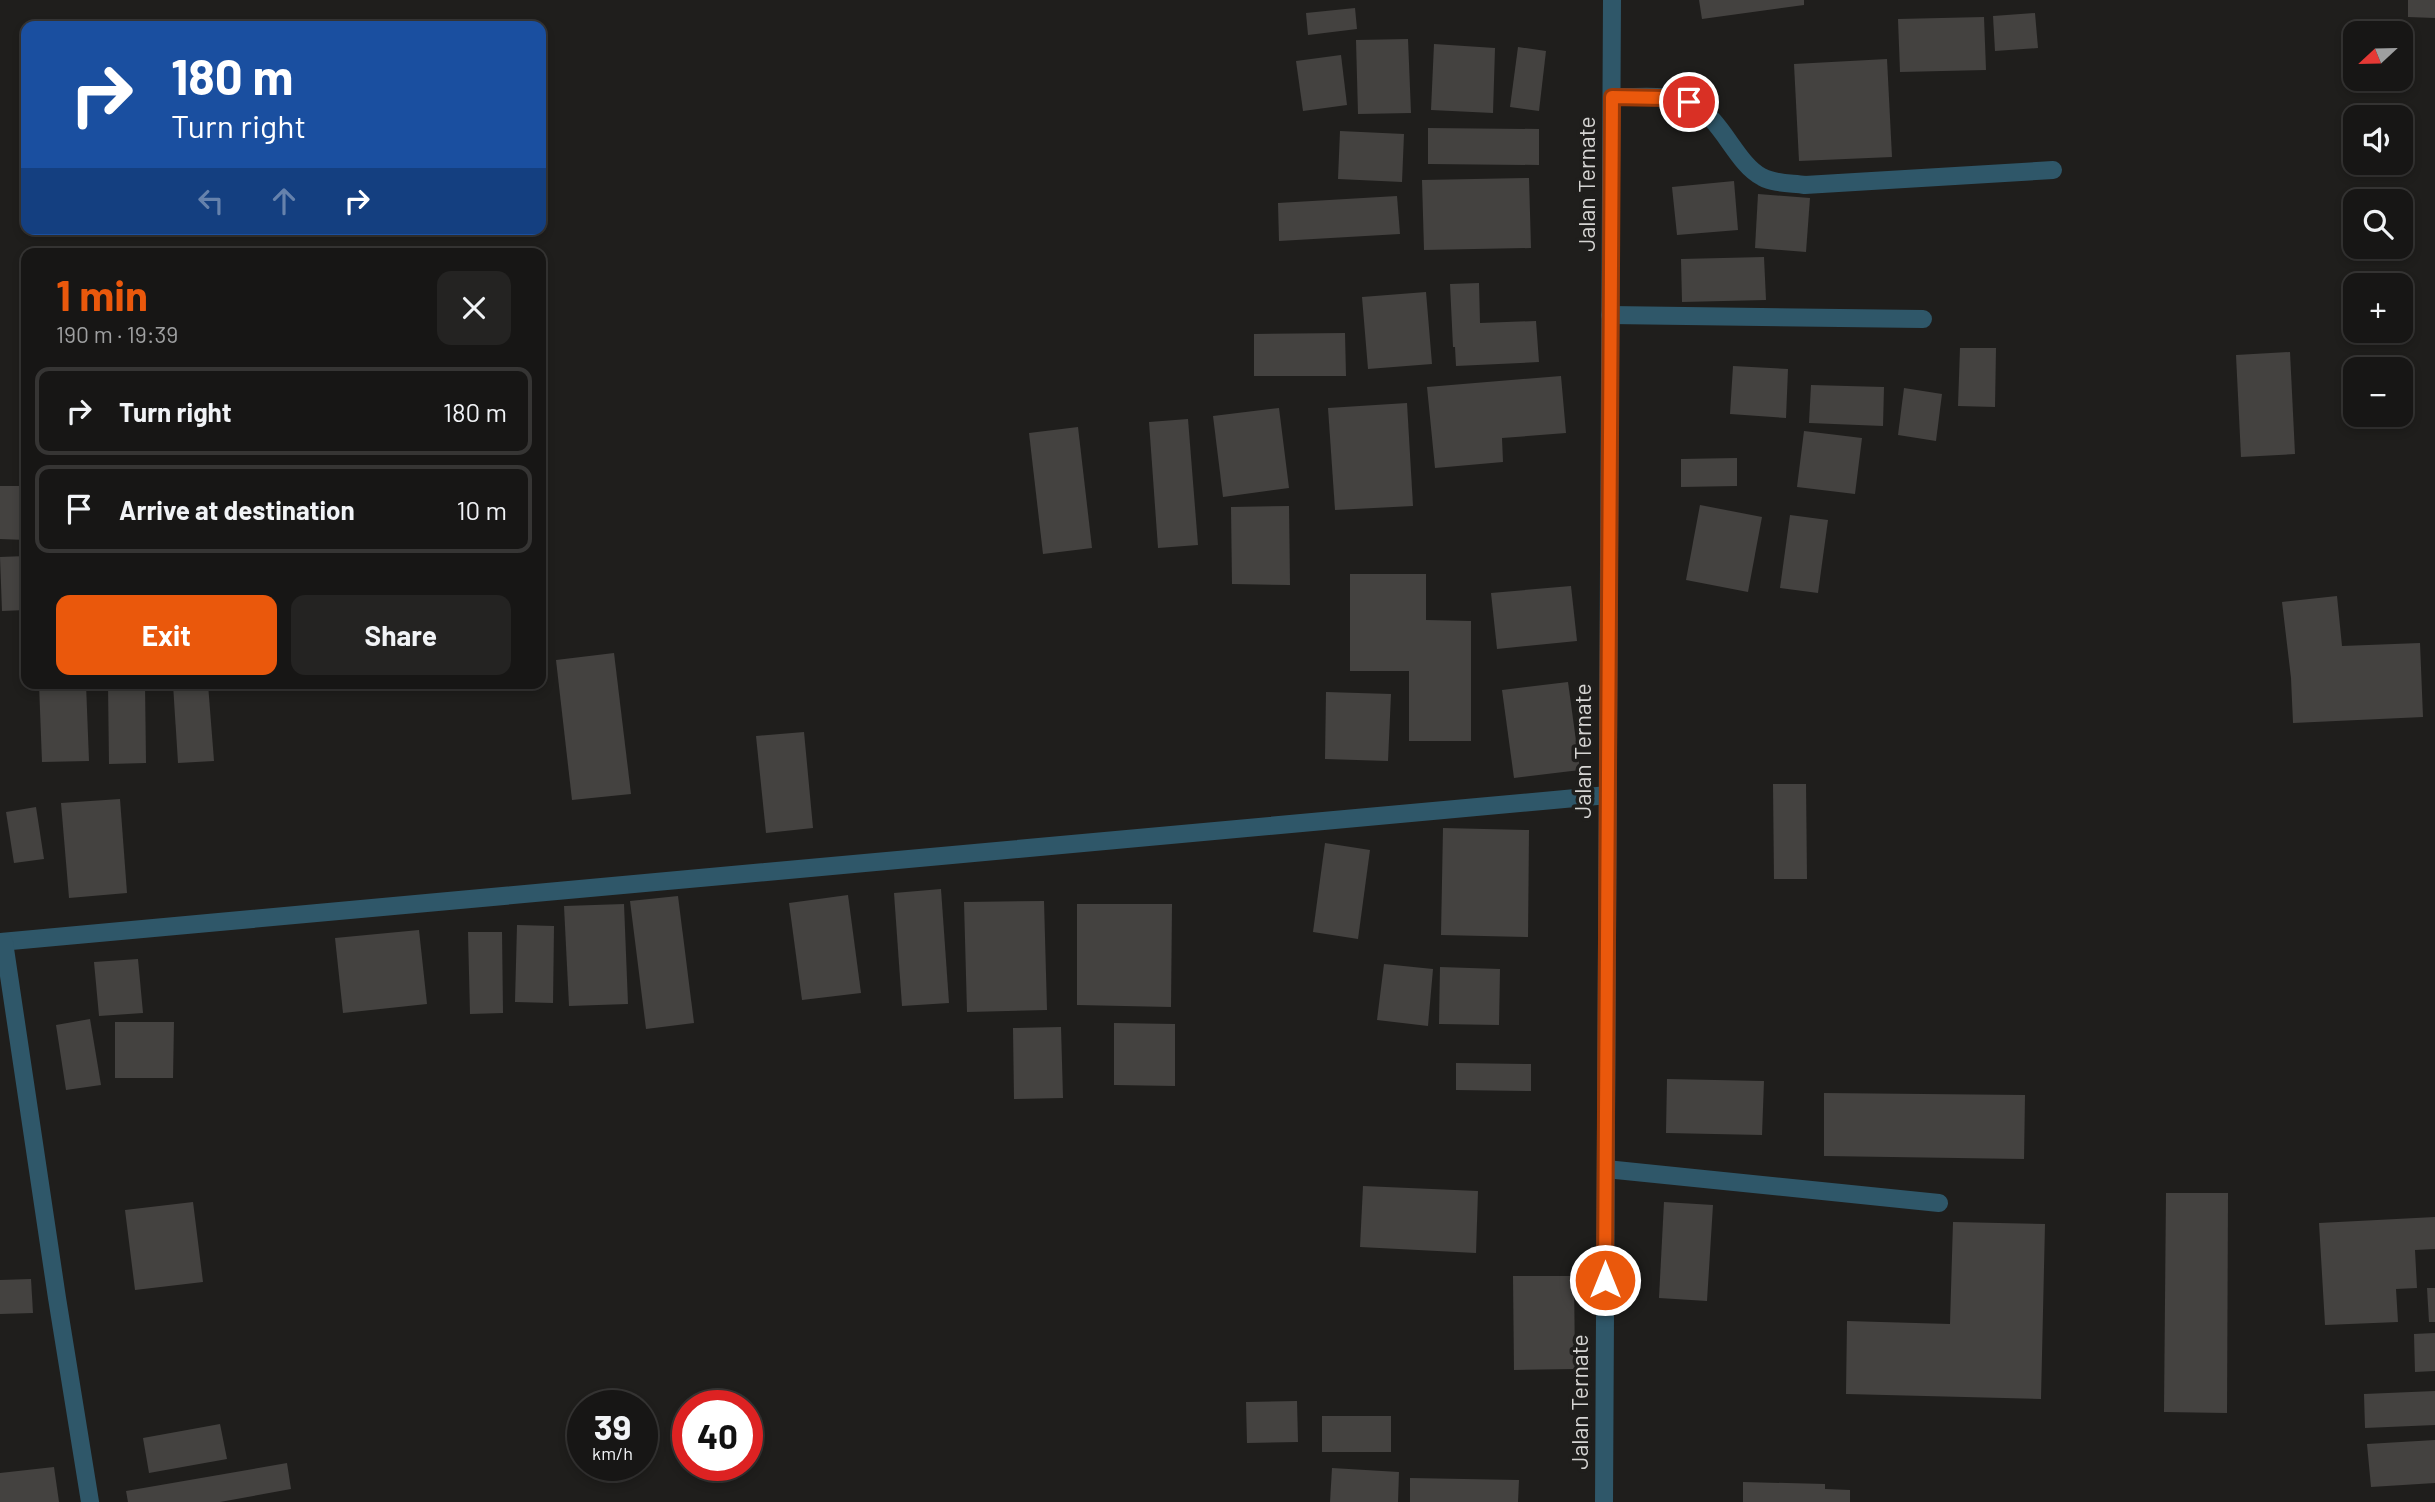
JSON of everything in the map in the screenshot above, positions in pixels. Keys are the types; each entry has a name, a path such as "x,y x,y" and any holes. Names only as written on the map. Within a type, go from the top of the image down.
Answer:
{"street":[{"name":"Jalan Ternate","path":"1604,1502 1612,0"},
{"path":"1612,97 1665,98 1689,102 1706,113 1761,177 1778,182 1805,185 2053,170"},
{"path":"1610,315 1923,319"},
{"path":"90,1502 2,942 1608,795"},
{"path":"1606,1169 1939,1203"}],"building":[{"path":"1699,0 1804,0 1804,5 1702,19"},
{"path":"2408,0 2435,0 2435,18 2408,17"},
{"path":"1355,8 1357,29 1308,35 1306,13"},
{"path":"2035,13 2038,48 1995,51 1993,16"},
{"path":"1984,17 1986,70 1900,72 1898,19"},
{"path":"1408,39 1411,113 1358,114 1356,40"},
{"path":"1434,44 1495,48 1493,113 1431,110"},
{"path":"1518,47 1546,51 1539,111 1510,107"},
{"path":"1341,55 1347,105 1303,111 1296,61"},
{"path":"1887,59 1892,157 1799,161 1794,64"},
{"path":"1428,128 1539,129 1539,165 1428,164"},
{"path":"1340,131 1404,134 1402,182 1338,179"},
{"path":"1529,178 1531,248 1424,250 1422,180"},
{"path":"1734,181 1738,230 1677,235 1672,187"},
{"path":"1758,194 1810,198 1806,252 1755,248"},
{"path":"1397,196 1400,234 1279,241 1278,203"},
{"path":"1764,257 1766,300 1682,302 1681,259"},
{"path":"1479,283 1480,323 1536,321 1539,362 1456,366 1450,284"},
{"path":"1426,292 1432,364 1368,369 1362,297"},
{"path":"1345,333 1346,376 1254,376 1254,334"},
{"path":"1960,348 1996,348 1995,407 1958,406"},
{"path":"2290,352 2295,454 2241,457 2236,355"},
{"path":"1733,366 1788,369 1786,418 1730,414"},
{"path":"1561,376 1566,433 1502,438 1503,462 1435,468 1427,387"},
{"path":"1811,385 1884,387 1883,426 1809,423"},
{"path":"1904,388 1942,394 1936,441 1898,435"},
{"path":"1407,403 1413,506 1335,510 1328,408"},
{"path":"1279,408 1289,488 1223,497 1213,416"},
{"path":"1188,419 1198,545 1158,548 1149,422"},
{"path":"1078,427 1092,548 1043,554 1029,433"},
{"path":"1804,431 1862,438 1855,494 1797,487"},
{"path":"1737,458 1737,486 1681,487 1681,459"},
{"path":"0,486 21,486 21,540 0,539"},
{"path":"1700,505 1762,517 1748,592 1686,580"},
{"path":"1289,506 1290,585 1232,584 1231,507"},
{"path":"1790,515 1828,520 1818,593 1780,588"},
{"path":"21,556 21,610 2,611 0,557"},
{"path":"1350,574 1426,574 1426,620 1471,621 1471,741 1409,741 1409,671 1350,671"},
{"path":"1571,586 1577,641 1497,649 1491,593"},
{"path":"2337,596 2342,646 2420,643 2423,717 2293,723 2282,602"},
{"path":"614,653 631,794 572,800 556,660"},
{"path":"1568,682 1580,770 1514,778 1502,690"},
{"path":"39,689 86,689 89,761 42,762"},
{"path":"108,689 145,689 146,763 109,764"},
{"path":"173,689 208,689 214,761 178,763"},
{"path":"1326,692 1391,694 1388,761 1325,759"},
{"path":"804,732 813,828 766,833 756,736"},
{"path":"1773,784 1806,784 1807,879 1774,879"},
{"path":"120,799 127,893 69,898 61,803"},
{"path":"36,807 44,859 14,863 6,812"},
{"path":"1443,828 1529,830 1528,937 1441,935"},
{"path":"1325,843 1370,850 1358,939 1313,932"},
{"path":"941,889 949,1003 902,1006 894,893"},
{"path":"848,895 861,993 802,1000 789,903"},
{"path":"678,896 694,1023 646,1029 630,901"},
{"path":"1044,901 1047,1010 967,1012 964,902"},
{"path":"624,904 628,1004 569,1006 564,906"},
{"path":"1077,904 1172,904 1171,1007 1077,1005"},
{"path":"517,925 554,926 553,1003 515,1002"},
{"path":"419,930 427,1004 343,1013 335,938"},
{"path":"468,932 502,932 503,1013 470,1014"},
{"path":"138,959 143,1013 99,1016 94,962"},
{"path":"1384,964 1433,969 1428,1026 1377,1020"},
{"path":"1440,967 1500,969 1499,1025 1439,1024"},
{"path":"90,1019 101,1085 66,1090 56,1025"},
{"path":"115,1022 174,1022 173,1078 115,1078"},
{"path":"1114,1023 1175,1024 1175,1086 1114,1085"},
{"path":"1061,1027 1063,1098 1014,1099 1013,1028"},
{"path":"1456,1063 1531,1064 1531,1091 1456,1090"},
{"path":"1667,1079 1764,1081 1762,1135 1666,1133"},
{"path":"1824,1093 2025,1095 2024,1159 1824,1156"},
{"path":"1363,1186 1478,1191 1476,1253 1360,1247"},
{"path":"2166,1193 2228,1193 2227,1413 2164,1412"},
{"path":"193,1202 203,1282 135,1290 125,1210"},
{"path":"1664,1202 1713,1205 1707,1301 1659,1298"},
{"path":"2435,1217 2435,1249 2415,1250 2417,1288 2396,1289 2398,1322 2325,1325 2319,1223"},
{"path":"1953,1222 2045,1224 2041,1399 1846,1394 1847,1321 1950,1324"},
{"path":"1513,1276 1574,1276 1575,1369 1514,1370"},
{"path":"31,1279 33,1313 0,1314 0,1280"},
{"path":"2427,1288 2435,1288 2435,1322 2429,1322"},
{"path":"2435,1333 2435,1371 2415,1372 2414,1334"},
{"path":"2435,1391 2435,1425 2365,1428 2364,1394"},
{"path":"1297,1401 1298,1442 1247,1443 1246,1402"},
{"path":"1322,1416 1391,1416 1391,1452 1322,1452"},
{"path":"220,1424 227,1459 149,1473 143,1438"},
{"path":"2435,1440 2435,1483 2371,1487 2367,1444"},
{"path":"287,1463 291,1489 220,1502 128,1502 126,1491"},
{"path":"54,1467 59,1502 0,1502 0,1473"},
{"path":"1332,1468 1399,1472 1398,1502 1330,1502"},
{"path":"1410,1478 1519,1480 1518,1502 1410,1502"},
{"path":"1743,1482 1825,1484 1825,1489 1850,1490 1850,1502 1743,1502"}],"route":[{"path":"1605,1280 1612,97 1665,98 1689,102"}]}
